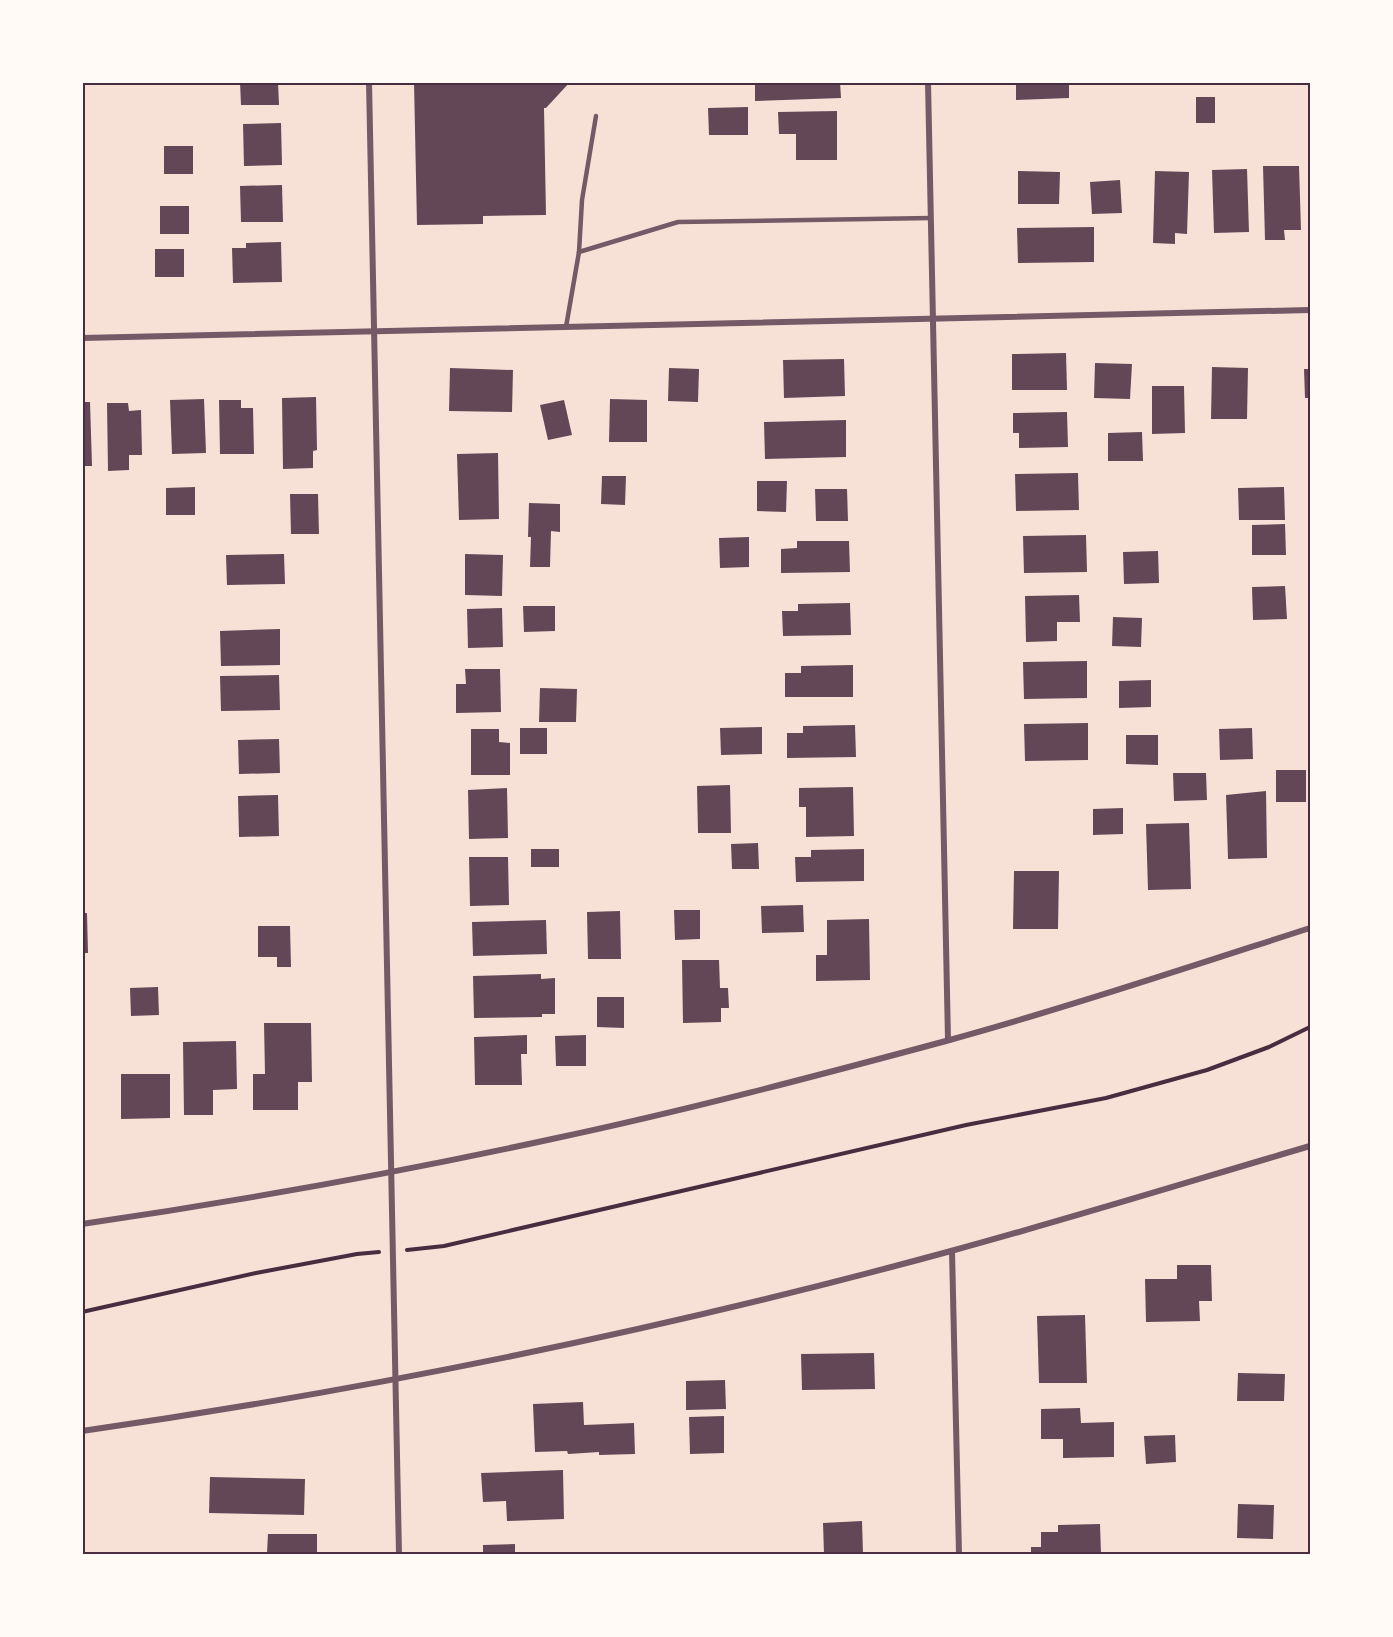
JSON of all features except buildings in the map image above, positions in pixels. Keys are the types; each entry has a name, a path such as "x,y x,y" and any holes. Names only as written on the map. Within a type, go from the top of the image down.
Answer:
{"street":[{"path":"369,82 399,1554"},
{"path":"928,82 948,1040"},
{"path":"82,338 1311,310"},
{"path":"82,1224 183,1209 391,1172 678,1110 948,1040 1311,928"},
{"path":"82,1431 396,1380 583,1341 798,1291 952,1251 1311,1146"},
{"path":"952,1251 959,1554"}],"lane":[{"path":"566,327 579,252 582,200 596,116"},
{"path":"579,252 678,222 931,218"}],"path":[{"path":"406,1250 444,1246 933,1132 1106,1098 1207,1070 1269,1047 1311,1027"},
{"path":"82,1312 256,1273 375,1253"}]}
